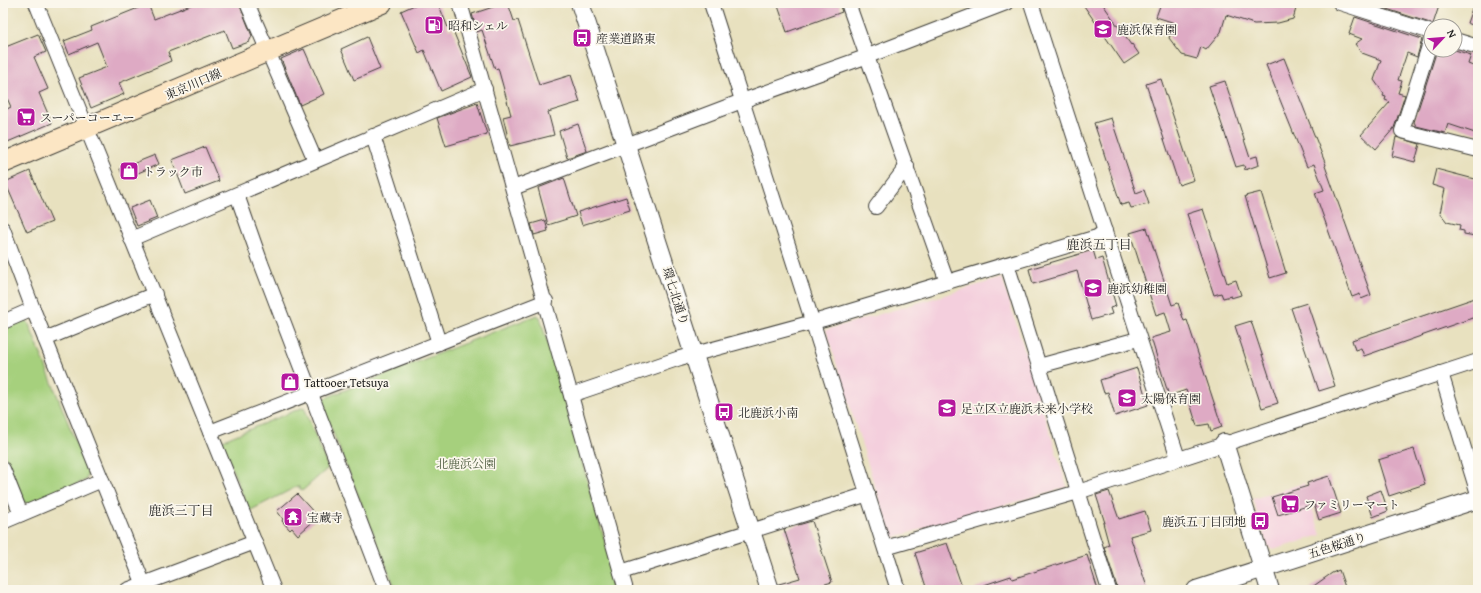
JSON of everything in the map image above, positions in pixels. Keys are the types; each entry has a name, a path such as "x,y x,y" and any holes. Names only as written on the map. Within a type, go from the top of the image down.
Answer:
{"main road":[{"name":"東京川口線","path":"3,163 382,3"}],"street":[{"path":"36,3 274,590"},
{"path":"247,3 315,160"},
{"path":"460,3 546,301 626,590"},
{"name":"環七北通り","path":"580,3 695,354 770,590"},
{"path":"711,3 898,590"},
{"path":"848,3 947,282"},
{"path":"513,188 742,101 868,56 981,7 1006,3"},
{"path":"1031,3 1105,231 1138,339 1178,458"},
{"path":"1340,3 1423,29"},
{"path":"1463,42 1478,47"},
{"path":"1425,58 1402,131 1478,150"},
{"path":"131,239 485,89"},
{"path":"373,136 439,343"},
{"path":"876,207 907,166"},
{"path":"237,194 261,263 386,590"},
{"path":"3,230 33,310 145,587"},
{"path":"571,395 695,354 813,322 1097,237 1105,231"},
{"path":"1007,264 1109,590"},
{"path":"45,339 155,294"},
{"path":"210,432 546,301"},
{"path":"3,322 33,310"},
{"path":"1039,366 1138,339"},
{"path":"885,548 1078,492 1178,458 1478,362"},
{"path":"1441,373 1478,494"},
{"path":"1224,444 1270,590"},
{"path":"3,469 21,514"},
{"path":"3,522 102,480"},
{"path":"621,572 868,494"},
{"name":"五色桜通り","path":"1196,590 1478,499"},
{"path":"127,590 145,587 255,542"}],"shaded area":[{"name":"足立区立鹿浜未来小学校","path":"1002,278 1067,487 891,538 826,330"},
{"path":"1304,483 1321,535 1273,550 1267,546 1253,499"}],"green space":[{"name":"北鹿浜公園","path":"537,315 540,317 619,590 396,590 320,400"},
{"path":"24,320 28,322 88,473 86,480 31,504 23,502 3,451 3,329"},
{"path":"304,407 328,468 302,491 298,486 249,511 221,441"}],"building":[{"path":"196,3 239,3 252,36 249,42 232,48 225,30 168,52 171,61 119,83 124,94 91,108 79,78 107,67 97,42 69,54 64,41 92,30 91,27 148,4 154,19"},
{"path":"419,3 438,3 449,30 452,28 472,77 441,91 424,50 419,53 401,11"},
{"path":"508,3 514,21 518,20 539,85 571,75 580,102 548,112 554,135 510,146 503,117 511,115 498,68 495,69 482,30 477,32 472,14"},
{"path":"777,3 839,3 842,12 787,32"},
{"path":"1082,3 1102,3 1139,54 1124,64"},
{"path":"1161,3 1289,3 1297,5 1293,19 1278,23 1254,24 1226,15 1221,32 1206,50 1201,47 1197,59 1182,55 1169,38 1175,23 1156,17"},
{"path":"1368,3 1440,3 1435,18 1423,18 1423,21"},
{"path":"1474,3 1478,3 1478,27 1467,23"},
{"path":"1355,17 1422,39 1417,57 1407,53 1398,80 1402,81 1398,93 1405,95 1394,128 1376,149 1361,135 1390,102 1385,100 1386,97 1383,96 1384,94 1374,80 1381,60 1362,53 1355,44 1362,39 1349,34"},
{"path":"38,34 46,52 34,57 48,89 39,93 52,123 3,144 3,111 11,107 3,89 3,48"},
{"path":"367,37 380,69 354,80 341,49"},
{"path":"304,49 324,94 300,105 281,59"},
{"path":"1463,52 1471,55 1468,64 1478,68 1478,134 1448,124 1445,133 1416,126 1414,122 1434,58 1463,58"},
{"path":"1284,58 1326,165 1325,166 1371,295 1361,299 1360,294 1352,297 1315,193 1324,190 1314,164 1307,167 1266,65"},
{"path":"1161,79 1194,180 1179,185 1146,84"},
{"path":"1225,81 1250,158 1257,156 1259,165 1245,170 1244,165 1236,167 1209,86"},
{"path":"477,103 487,134 446,146 437,118"},
{"path":"1111,118 1136,193 1144,190 1149,204 1131,208 1129,203 1121,205 1094,123"},
{"path":"578,124 587,151 567,158 559,131"},
{"path":"1396,137 1420,144 1415,162 1392,156"},
{"path":"205,147 219,181 185,194 172,160"},
{"path":"155,155 159,164 124,179 120,169"},
{"path":"1436,169 1478,180 1478,229 1475,236 1464,234 1464,231 1459,230 1460,225 1447,222 1440,213 1445,189 1432,185"},
{"path":"30,171 52,222 27,232 5,182"},
{"path":"564,178 576,216 548,225 538,188"},
{"path":"1261,192 1286,273 1270,278 1245,196"},
{"path":"626,197 630,210 582,225 578,212"},
{"path":"150,200 157,218 137,226 130,208"},
{"path":"1203,209 1227,283 1236,280 1241,295 1231,298 1231,296 1223,298 1221,293 1214,295 1187,214"},
{"path":"545,220 548,231 534,235 531,224"},
{"path":"1147,228 1172,305 1178,303 1184,321 1187,320 1222,427 1211,431 1209,424 1197,426 1186,390 1169,396 1151,338 1171,332 1165,312 1156,315 1130,233"},
{"path":"1093,250 1096,260 1102,258 1116,306 1110,308 1112,314 1091,320 1077,271 1033,284 1029,269"},
{"path":"1478,297 1478,316 1364,356 1361,348 1355,350 1352,340"},
{"path":"1307,303 1335,386 1319,391 1291,308"},
{"path":"1251,321 1278,403 1262,408 1235,326"},
{"path":"1137,368 1148,405 1115,416 1108,392 1104,393 1100,380"},
{"path":"1414,449 1425,484 1389,496 1378,460"},
{"path":"1329,476 1341,513 1319,520 1314,504 1278,515 1272,497 1308,486 1307,483"},
{"path":"1381,490 1388,511 1373,517 1366,496"},
{"path":"1109,491 1119,519 1145,511 1151,530 1130,536 1148,590 1118,590 1104,547 1109,545 1103,523 1105,523 1096,495"},
{"path":"297,494 318,517 298,535 292,528 290,530 282,521 283,519 277,511"},
{"path":"812,521 832,582 822,585 824,590 780,590 779,584 800,578 784,529"},
{"path":"947,543 963,590 927,590 915,553"},
{"path":"1087,555 1098,590 976,590 975,588 1011,576 1012,579"},
{"path":"1339,570 1346,590 1308,590 1332,573"}],"place":[{"name":"昭和シェル","path":"434,25"},
{"name":"鹿浜保育園","path":"1103,29"},
{"name":"産業道路東","path":"582,38"},
{"name":"スーパーコーエー","path":"26,117"},
{"name":"トラック市","path":"129,171"},
{"name":"鹿浜幼稚園","path":"1093,288"},
{"name":"Tattooer Tetsuya","path":"290,382"},
{"name":"太陽保育園","path":"1127,398"},
{"name":"足立区立鹿浜未来小学校","path":"947,408"},
{"name":"北鹿浜小南","path":"724,412"},
{"name":"ファミリーマート","path":"1290,504"},
{"name":"宝蔵寺","path":"293,517"},
{"name":"鹿浜五丁目団地","path":"1260,521"}],"district":[{"name":"鹿浜五丁目","path":"1099,244"},
{"name":"鹿浜三丁目","path":"181,510"}]}
